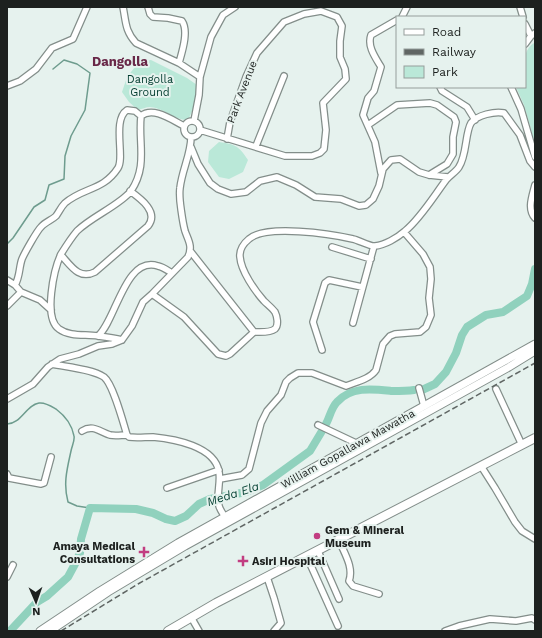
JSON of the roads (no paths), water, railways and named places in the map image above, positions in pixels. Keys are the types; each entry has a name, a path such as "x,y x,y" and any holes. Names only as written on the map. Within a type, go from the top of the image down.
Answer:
{"highway":[{"path":"168,631 190,617 535,438"}],"main road":[{"name":"William Gopallawa Mawatha","path":"50,631 226,520 356,443 535,344"},
{"name":"William Gopallawa Mawatha","path":"40,631 140,566 535,351"}],"street":[{"path":"7,86 20,80 36,69 52,48 73,39 87,7"},
{"path":"123,7 126,29 136,43 179,63 200,76"},
{"path":"148,7 153,18 168,18 182,21 185,24 184,44 179,63"},
{"path":"194,121 200,95 200,76 211,37 223,15 235,7"},
{"path":"402,16 407,7"},
{"name":"Park Avenue","path":"321,10 337,17 342,26 340,58 345,69 346,79 323,103 326,130 324,149 320,153 312,156 285,156 256,146 227,139 230,122 246,77 257,53 284,22 304,14 321,10"},
{"path":"191,137 191,147 198,164 210,183 218,189 231,194 246,192 260,181 276,177 296,185 315,197 340,199 359,206 366,204 373,199 379,186 381,173 375,142 363,115 368,98 374,91 381,67 371,50 370,40 371,35 396,21"},
{"path":"526,25 533,34 526,43"},
{"path":"256,146 284,76"},
{"path":"440,88 442,91 467,107 475,120"},
{"path":"511,88 521,109 535,158"},
{"path":"368,125 397,105 430,103 437,105 454,117 456,122 453,137 453,154 447,164 429,175"},
{"path":"15,285 19,278 22,259 41,227 55,217 64,204 80,193 99,186 109,180 119,166 119,134 121,117 127,110 136,111 141,116 140,129 142,146 142,162 138,176 130,191 122,199 88,222 69,241 61,255 53,278 51,310 53,320 58,328 69,334 98,336 122,340"},
{"path":"141,116 144,113 155,112 184,126"},
{"path":"152,294 184,317 215,351 221,355 230,354 238,349 246,338 254,332 271,331 277,326 277,316 261,297 246,274 240,257 241,249 249,238 257,234 290,230 345,237 362,241 374,246 387,243 404,232 412,224 448,177 459,167 466,148 469,128 472,122 486,114 500,112 504,113 520,135 530,161 535,167"},
{"path":"184,126 190,121 194,121 199,124 200,130 196,136 191,137"},
{"path":"184,126 185,133 191,137"},
{"path":"200,130 227,139"},
{"path":"7,399 33,384 48,367 60,359 79,354 98,346 112,344 122,340 132,326 143,302 188,257 191,252 191,244 185,230 182,217 180,188 188,153 191,147"},
{"path":"381,173 391,160 400,159 420,172 429,175 448,177"},
{"path":"535,185 530,206 531,214 535,218"},
{"path":"61,255 74,270 82,275 88,275 95,272 148,226 152,217 149,209 130,191"},
{"path":"220,479 242,475 250,469 261,423 267,411 281,394 286,382 290,378 298,373 312,373 346,386 363,380 376,370 383,344 390,336 395,334 420,332 426,327 431,315 429,298 431,279 430,267 423,254 404,232"},
{"path":"353,323 374,246"},
{"path":"332,247 371,259"},
{"path":"191,252 254,332"},
{"path":"98,336 108,325 113,310 126,284 140,268 147,265 158,266 172,273"},
{"path":"7,280 15,285 21,292 40,300 51,310"},
{"path":"322,350 313,322 325,283 329,280 362,287"},
{"path":"7,306 21,292"},
{"path":"52,364 91,372 102,376 107,380 127,435"},
{"path":"419,388 424,406"},
{"path":"496,389 522,445"},
{"path":"318,425 356,443"},
{"path":"82,431 85,429 96,428 111,435 127,435 133,438 152,437 183,442 200,450 211,457 219,470 219,507 226,520"},
{"path":"7,474 9,478 41,484 44,483 51,457"},
{"path":"481,466 515,522 522,530 535,539"},
{"path":"167,488 219,470"},
{"path":"338,540 350,567 352,574 350,581 353,586 379,594"},
{"path":"318,551 339,599"},
{"path":"307,557 338,626"},
{"path":"7,577 13,566"},
{"path":"267,577 281,624 274,631"},
{"path":"190,617 199,631"},
{"path":"445,631 459,626 490,619 516,621 532,618 535,620"}],"waterway":[{"path":"7,244 13,238 34,207 45,200 49,185 64,179 65,156 71,136 85,110 90,73 77,64 64,60 53,69"},
{"name":"Meda Ela","path":"422,390 435,384 446,372 467,327 486,315 503,312 527,296 532,284 535,269"},
{"name":"Meda Ela","path":"326,424 335,404 349,393 370,389 392,391 414,390"},
{"path":"7,424 16,421 30,407 39,403 50,406 62,414 70,424 74,438 66,476 68,502 77,506 90,508"},
{"name":"Meda Ela","path":"10,631 37,602 47,596 68,577 80,553 81,539 90,508 136,509 175,521 186,516 199,504 210,499 246,492 263,485 310,451 322,431"}],"railway":[{"path":"61,631 138,584 535,363"}],"place":[{"name":"Gem & Mineral Museum","path":"317,536"},
{"name":"Amaya Medical Consultations","path":"144,552"},
{"name":"Asiri Hospital","path":"243,561"}],"district":[{"name":"Dangolla","path":"120,61"}],"park label":[{"name":"Dangolla Ground","path":"150,85"}]}
